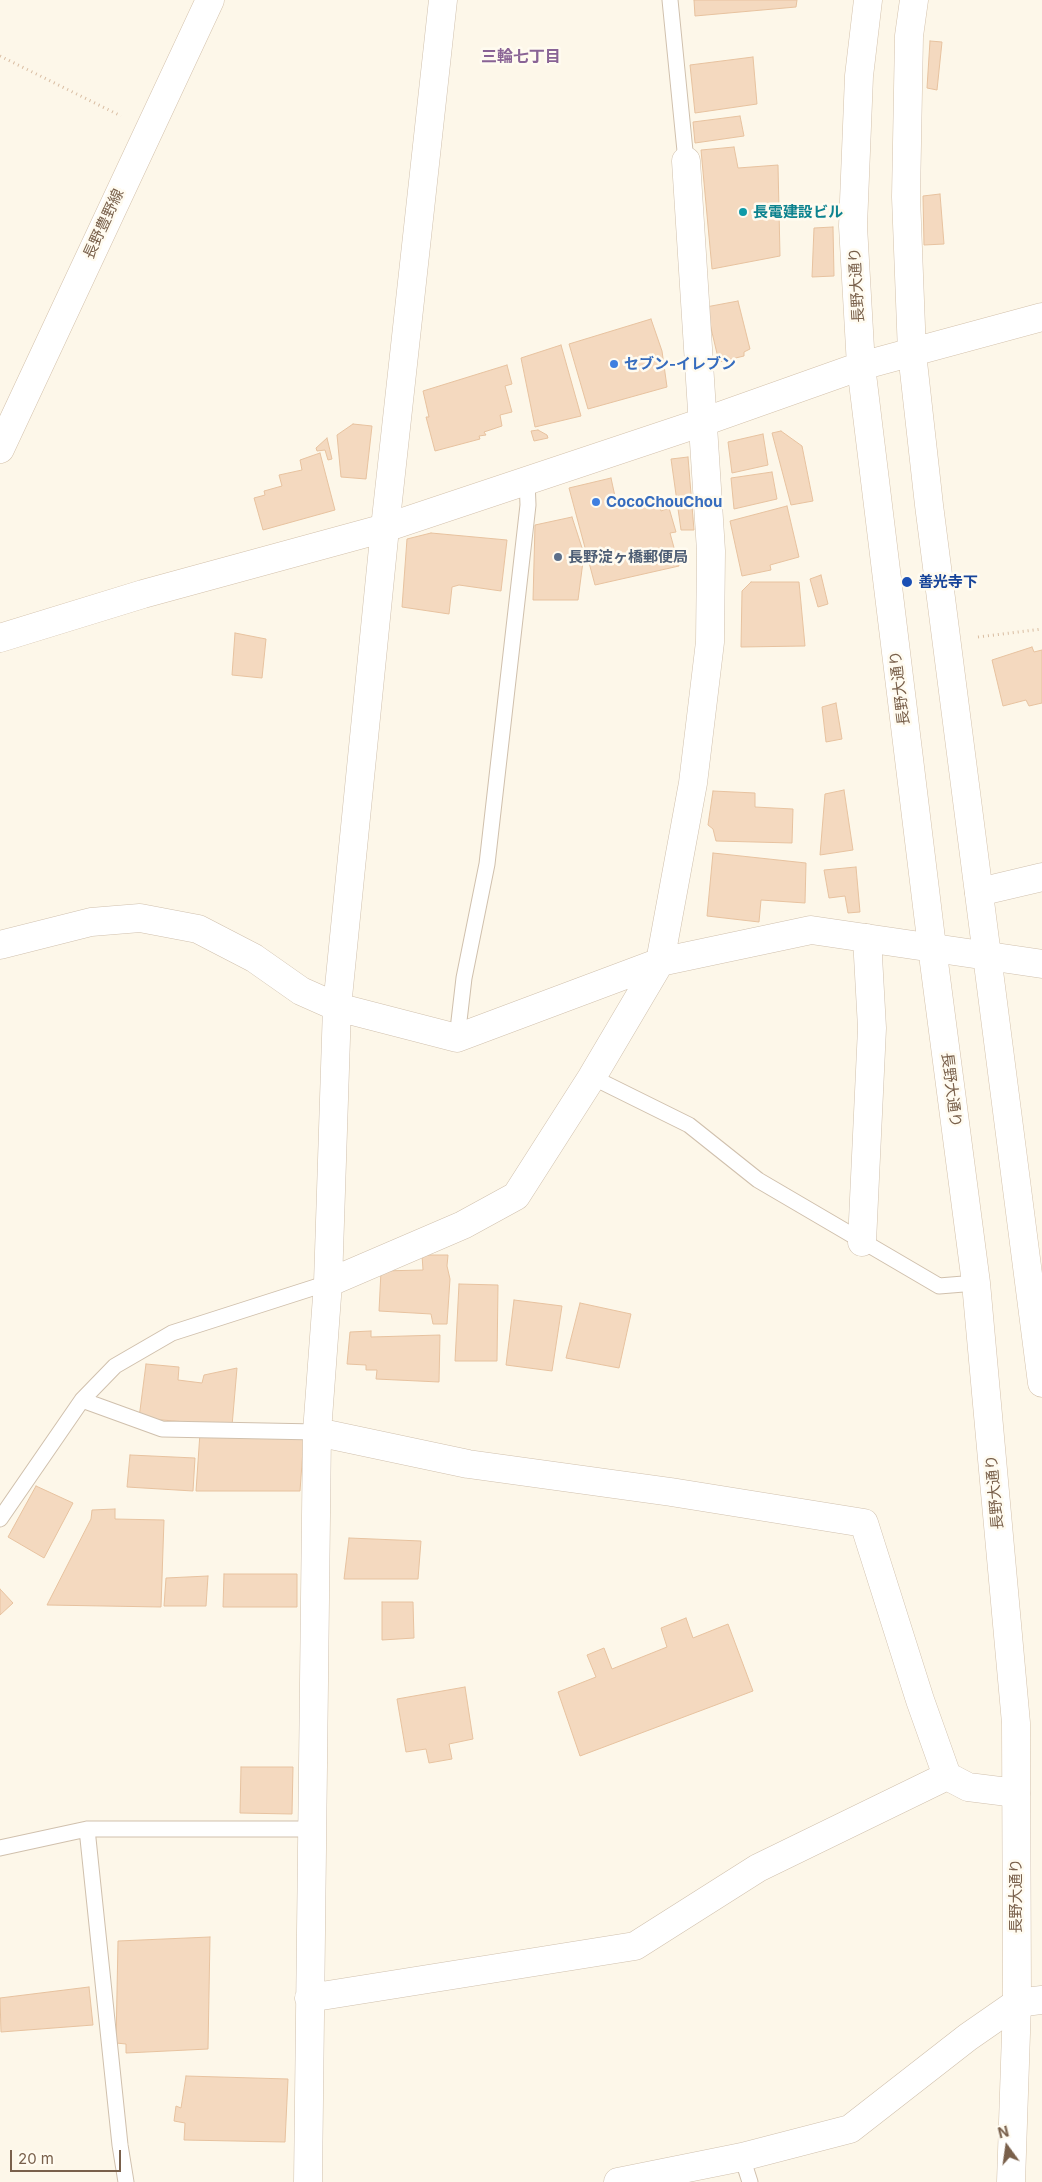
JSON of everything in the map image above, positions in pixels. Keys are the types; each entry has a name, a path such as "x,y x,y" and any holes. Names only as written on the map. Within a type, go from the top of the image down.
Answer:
{"street":[{"name":"長野豊野線","path":"0,449 148,129 210,0"},
{"path":"308,2182 309,1998 314,1829 317,1432 328,1282 337,1007 385,528 443,0"},
{"name":"長野大通り","path":"868,0 860,76 853,226 861,366 932,947 976,1283 1016,1723 1016,1793 1029,2002 1011,2182"},
{"path":"914,0 909,36 906,197 912,353 947,642 1041,1369"},
{"path":"328,1282 463,1225 516,1196 592,1077 660,962 694,782 710,642 711,551 686,161"},
{"path":"0,638 143,594 385,528 703,422 861,366 1042,317"},
{"path":"979,892 1042,877"},
{"path":"0,945 91,922 140,918 198,929 254,958 301,991 337,1007 457,1038 660,962 811,930 1042,964"},
{"path":"862,1242 872,1028 867,938"},
{"path":"317,1432 468,1464 671,1492 864,1524 920,1700 947,1776 968,1787 1016,1793"},
{"path":"309,1998 635,1946 758,1868 947,1776"},
{"path":"618,2182 746,2170 850,2129 968,2037 1029,2002"}],"lane":[{"path":"670,0 686,161"},
{"path":"457,1038 464,978 488,855 528,505 527,480"},
{"path":"592,1077 689,1125 758,1180 940,1286 976,1283"},
{"path":"0,1519 82,1400 115,1366 172,1333 328,1282"},
{"path":"82,1400 162,1429 317,1432"},
{"path":"86,1829 119,2135 126,2182"},
{"path":"0,1848 86,1829 314,1829"}],"path":[{"path":"0,56 148,129"},
{"path":"947,642 1042,629"}],"building":[{"path":"694,0 797,0 796,7 695,16"},
{"path":"930,41 942,42 937,90 927,88"},
{"path":"753,57 757,104 695,113 690,65"},
{"path":"740,116 744,136 695,143 693,122"},
{"name":"長電建設ビル","path":"734,147 738,168 778,165 780,256 712,269 701,150"},
{"path":"940,194 944,244 924,245 923,196"},
{"path":"833,227 834,276 812,277 814,228"},
{"path":"738,301 750,349 744,352 744,356 719,362 706,307"},
{"path":"651,319 662,351 667,387 588,409 569,344"},
{"path":"561,345 581,416 535,427 521,358"},
{"path":"507,365 512,384 505,386 512,412 500,415 502,426 484,432 486,435 479,436 480,439 435,451 426,417 429,417 423,391"},
{"path":"353,424 372,426 366,479 341,477 337,435"},
{"path":"538,430 547,435 548,438 534,441 531,431"},
{"path":"781,431 802,446 813,501 791,505 772,433"},
{"path":"763,434 768,465 732,473 728,442"},
{"path":"327,438 332,459 328,460 325,450 317,451 316,448"},
{"path":"320,453 335,510 263,530 254,498 265,495 264,491 282,486 279,475 302,470 300,460"},
{"path":"688,457 694,530 681,530 671,459"},
{"path":"772,472 777,499 734,509 731,478"},
{"path":"611,478 616,501 632,497 635,505 658,497 661,511 669,508 676,532 670,533 679,566 595,585 569,488"},
{"path":"787,506 799,557 770,565 771,570 742,576 730,521"},
{"path":"572,517 584,554 578,600 533,600 535,525"},
{"path":"431,533 507,540 501,591 459,585 452,587 449,614 402,607 407,539"},
{"path":"821,575 828,604 818,607 810,579"},
{"path":"751,582 799,582 805,646 741,647 742,591"},
{"path":"235,633 266,639 262,678 232,675"},
{"path":"1032,647 1034,652 1042,650 1042,703 1029,706 1026,700 1003,706 992,660"},
{"path":"836,703 842,739 826,742 822,707"},
{"path":"844,790 853,850 820,855 825,794"},
{"path":"713,791 755,793 755,807 793,809 792,843 716,841 713,829 708,825"},
{"path":"713,853 806,863 805,903 761,900 759,922 707,916"},
{"path":"856,867 860,912 848,913 845,896 829,898 824,870"},
{"path":"422,1255 448,1255 447,1266 450,1279 447,1324 433,1324 431,1314 379,1311 381,1271 423,1270"},
{"path":"459,1284 498,1285 497,1361 455,1361"},
{"path":"514,1300 562,1306 552,1371 506,1365"},
{"path":"580,1303 631,1314 619,1368 566,1358"},
{"path":"371,1331 371,1337 440,1335 439,1382 376,1379 377,1370 366,1370 366,1365 347,1364 350,1332"},
{"path":"146,1364 179,1367 178,1380 202,1383 204,1375 237,1368 232,1426 139,1418"},
{"path":"200,1433 304,1436 300,1491 196,1491"},
{"path":"130,1455 195,1458 193,1491 127,1487"},
{"path":"36,1486 73,1503 44,1558 8,1537"},
{"path":"115,1509 115,1519 164,1520 161,1607 47,1605 91,1519 92,1510"},
{"path":"349,1538 421,1541 418,1579 344,1579"},
{"path":"224,1574 297,1574 297,1607 223,1607"},
{"path":"208,1576 206,1606 164,1606 166,1578"},
{"path":"0,1589 13,1603 0,1615"},
{"path":"382,1602 413,1602 414,1638 382,1640"},
{"path":"686,1618 693,1638 728,1624 753,1691 580,1756 558,1692 596,1677 587,1655 604,1648 612,1669 667,1647 661,1628"},
{"path":"465,1687 473,1739 449,1744 452,1759 429,1763 426,1749 406,1752 397,1699"},
{"path":"241,1767 293,1767 292,1814 240,1813"},
{"path":"210,1937 208,2049 126,2053 126,2044 116,2043 118,1941"},
{"path":"89,1987 93,2025 1,2032 0,1998"},
{"path":"186,2076 288,2079 285,2142 184,2140 185,2123 174,2121 176,2106 181,2108"}],"place":[{"name":"長電建設ビル","path":"743,212"},
{"name":"セブン-イレブン","path":"614,364"},
{"name":"CocoChouChou","path":"596,502"},
{"name":"長野淀ヶ橋郵便局","path":"558,557"},
{"name":"善光寺下","path":"907,582"}],"district":[{"name":"三輪七丁目","path":"521,57"}]}
